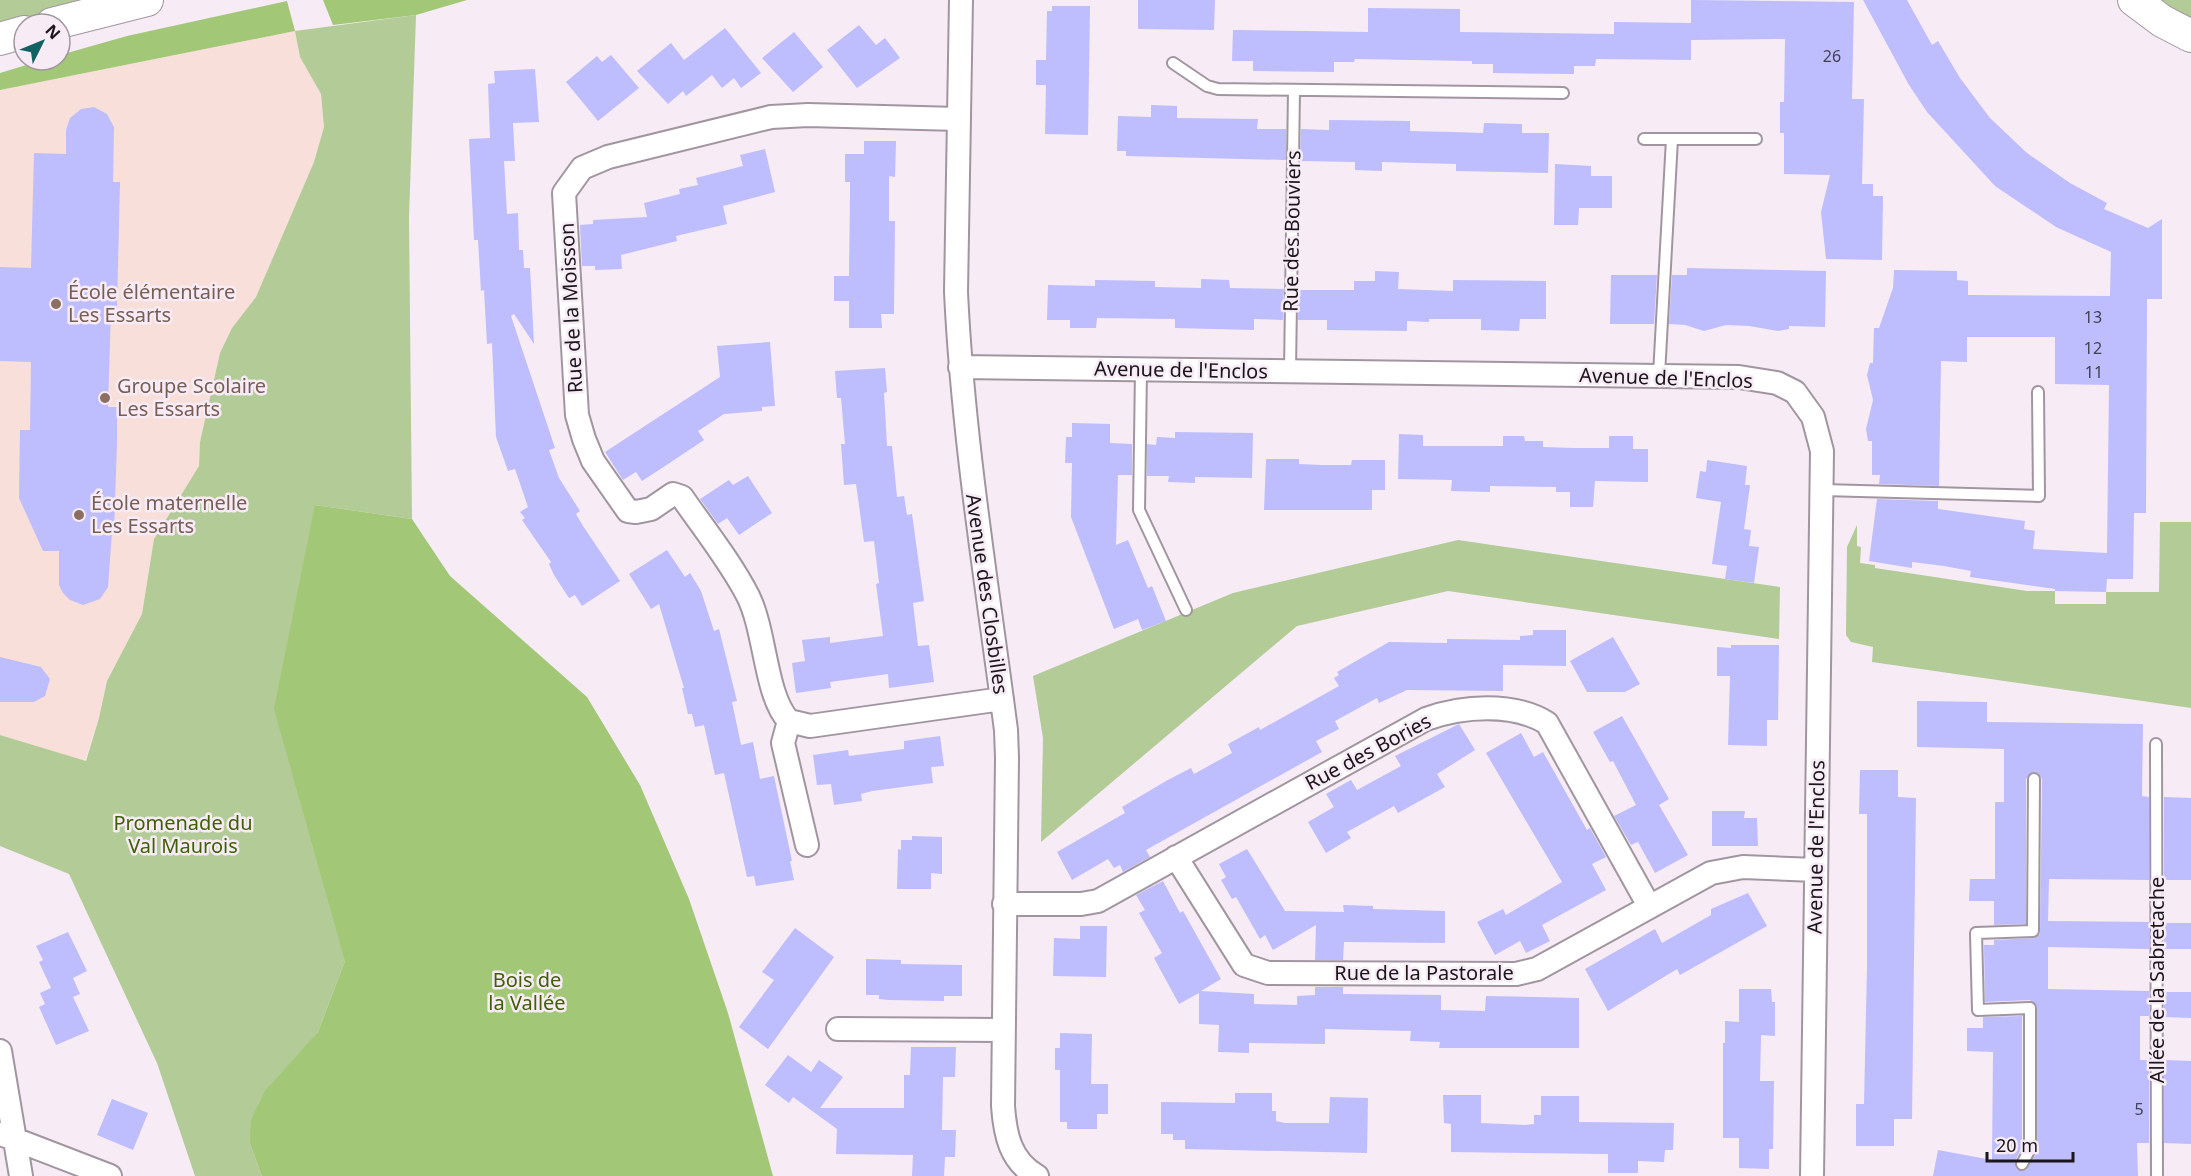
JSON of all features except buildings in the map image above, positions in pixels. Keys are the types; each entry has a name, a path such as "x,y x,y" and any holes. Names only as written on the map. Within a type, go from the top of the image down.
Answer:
{"main road":[{"path":"72,19 147,0"},
{"path":"2134,0 2162,21 2191,36"}],"street":[{"name":"Avenue des Closbilles","path":"960,0 956,292 960,367 965,429 1002,699 1007,758 1003,1030 1006,1137 1026,1173"},
{"name":"Rue de la Moisson","path":"789,721 778,707 760,626 748,597 682,497 673,494 651,509 628,511 593,461 577,415 564,193 573,177 591,164 771,117 808,115 958,119"},
{"name":"Avenue de l'Enclos","path":"960,367 1739,377 1778,383 1795,392 1806,405 1818,431 1823,490 1815,870 1812,1176"},
{"path":"807,845 783,743 789,721 810,726 1002,699"},
{"name":"Rue des Bories","path":"1004,903 1081,904 1098,901 1426,719 1448,711 1507,710 1537,717 1555,733 1650,906"},
{"name":"Rue de la Pastorale","path":"1176,857 1244,965 1268,974 1516,974 1537,969 1711,873 1726,869 1815,870"},
{"path":"838,1029 1003,1030"},
{"path":"0,1051 6,1135 21,1176"},
{"path":"6,1135 110,1176"}],"lane":[{"path":"1173,63 1207,86 1218,89 1563,93"},
{"name":"Rue des Bouviers","path":"1290,371 1294,90"},
{"path":"1644,139 1756,139"},
{"path":"1659,375 1672,139"},
{"path":"1141,370 1139,510 1185,610"},
{"path":"1823,490 2039,496 2038,392"},
{"name":"Allée de la Sabretache","path":"2156,744 2158,783 2157,1176"},
{"path":"2022,1164 2031,1149 2030,1008 1978,1010 1976,933 2033,931 2034,779"}],"shaded area":[{"name":"Groupe Scolaire Les Essarts","path":"295,31 300,57 321,94 324,127 314,162 256,297 232,328 220,353 200,442 199,466 154,539 142,614 107,681 99,718 85,761 0,735 0,90"}],"green space":[{"path":"0,0 96,0 53,12 12,12 12,24 0,27"},
{"path":"323,0 467,0 416,15 333,25"},
{"path":"2159,0 2191,0 2191,19"},
{"path":"287,1 295,31 0,90 0,73 12,69 12,72 72,72 72,52 127,36"},
{"name":"Promenade du Val Maurois","path":"416,15 409,217 412,519 315,505 345,961 318,1032 300,1054 250,1144 262,1176 195,1176 157,1063 69,874 0,846 0,735 86,761 107,681 142,614 154,539 199,466 200,442 220,353 232,328 256,297 314,162 324,127 321,94 300,57 295,31"},
{"name":"Bois de la Vallée","path":"315,505 412,519 450,576 587,697 640,785 689,899 728,1013 773,1176 262,1176 250,1144 251,1120 265,1091 318,1032 345,961 274,709"},
{"path":"2160,522 2191,522 2191,708 1872,662 1873,647 1851,642 1846,635 1847,547 1857,525 1857,546 1861,547 1860,563 1875,565 1875,568 2027,591 2055,591 2055,604 2106,604 2106,592 2159,592"},
{"path":"1458,540 1780,587 1779,639 1448,591 1297,626 1041,842 1043,738 1033,676 1233,593"}],"place":[{"name":"École élémentaire Les Essarts","path":"56,304"},
{"name":"Groupe Scolaire Les Essarts","path":"105,398"},
{"name":"École maternelle Les Essarts","path":"79,515"}]}
